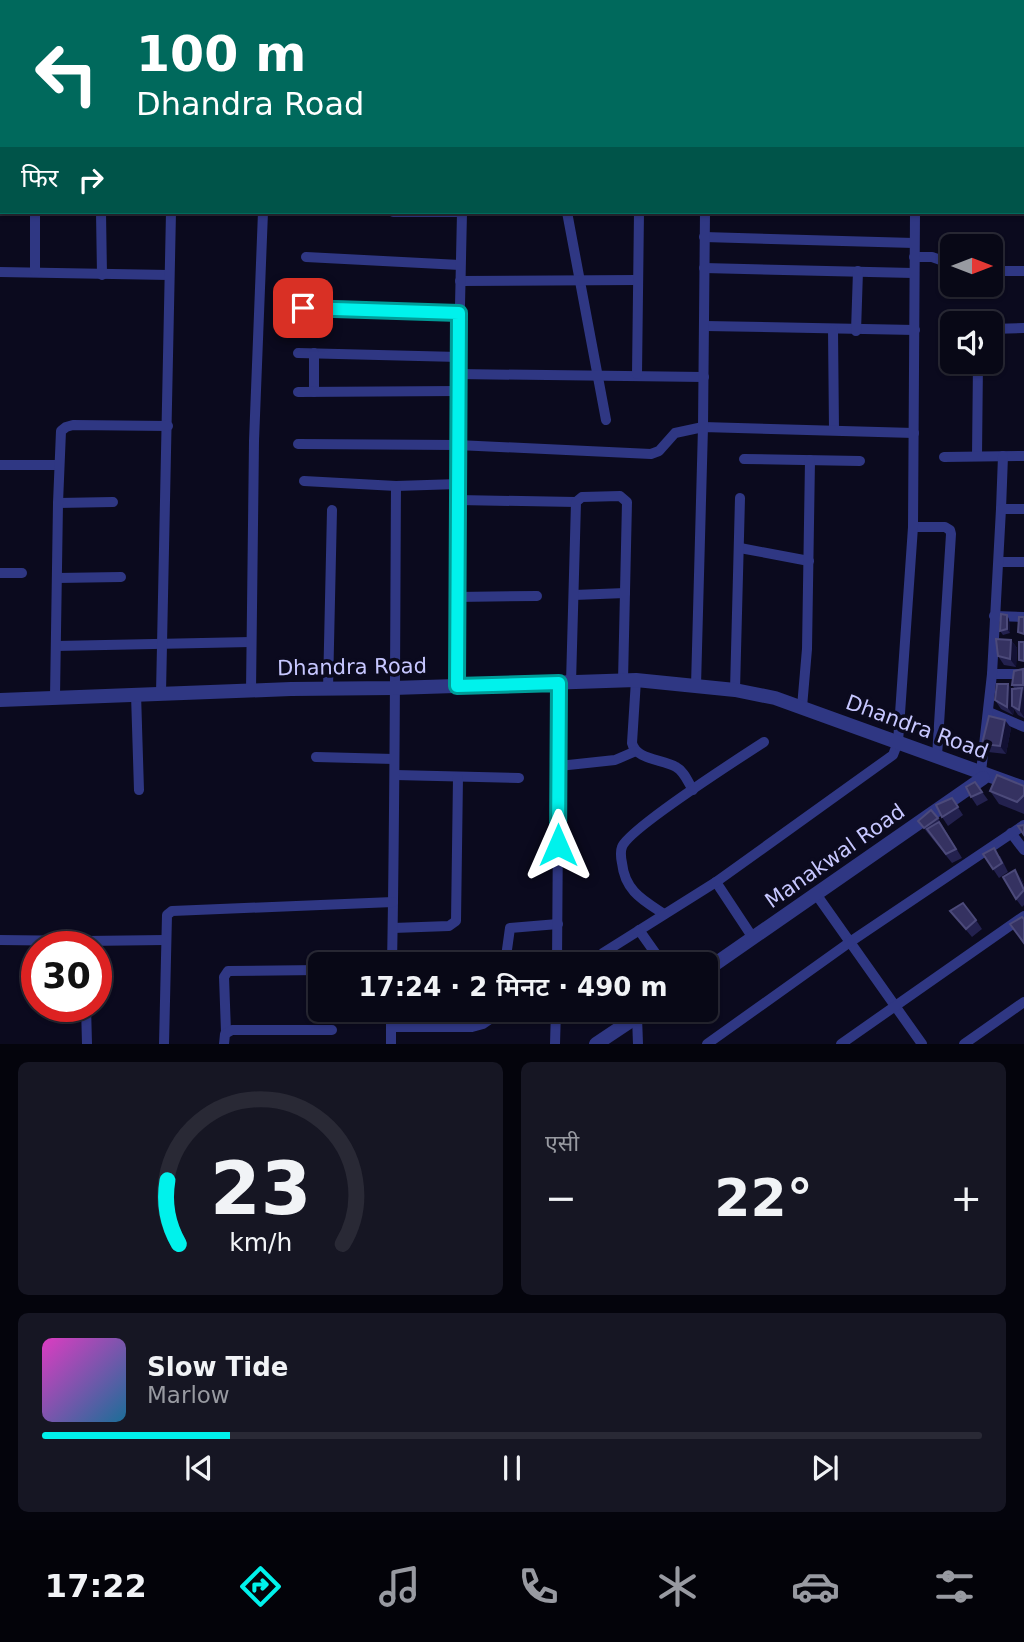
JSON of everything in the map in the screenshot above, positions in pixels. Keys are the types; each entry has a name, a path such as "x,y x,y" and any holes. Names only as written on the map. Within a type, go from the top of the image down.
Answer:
{"street":[{"path":"35,214 35,272"},
{"path":"101,214 102,275"},
{"path":"161,694 171,214"},
{"path":"251,691 254,441 263,214"},
{"path":"457,686 457,445 462,214"},
{"path":"567,214 606,420"},
{"path":"636,374 639,214"},
{"path":"696,687 705,326 705,214"},
{"path":"605,952 716,882 892,755 898,742 913,527 915,214"},
{"path":"704,237 914,243"},
{"path":"306,257 460,265"},
{"path":"914,257 940,260"},
{"path":"704,268 913,273"},
{"path":"856,331 858,271"},
{"path":"1003,271 1024,271"},
{"path":"0,272 169,275"},
{"path":"460,281 637,280"},
{"path":"303,308 459,313"},
{"path":"705,326 856,331 915,330"},
{"path":"1003,329 1024,328"},
{"path":"833,330 834,430"},
{"path":"298,353 459,357"},
{"path":"314,353 314,391"},
{"path":"458,374 636,374 704,377"},
{"path":"977,456 978,374"},
{"path":"298,391 458,391"},
{"path":"55,697 61,431 73,425 168,426"},
{"path":"298,444 457,445 651,454 659,451 675,433 703,427 915,433"},
{"path":"984,773 999,562 1003,456"},
{"path":"944,457 1024,456"},
{"path":"744,459 860,461"},
{"path":"802,708 807,649 810,460"},
{"path":"0,471 0,465 59,465"},
{"path":"304,481 396,486 458,484"},
{"path":"392,952 396,775 393,688 396,486"},
{"path":"458,500 576,502 582,497 620,496 626,500 625,593 632,743 636,751 678,768 693,790"},
{"path":"735,690 740,498"},
{"path":"58,503 113,502"},
{"path":"557,952 559,766 574,595 576,502"},
{"path":"1001,509 1024,509"},
{"path":"328,689 332,510"},
{"path":"913,527 944,527 950,530 951,534 937,756"},
{"path":"740,548 809,561"},
{"path":"999,562 1024,562"},
{"path":"0,573 22,573"},
{"path":"57,578 121,577"},
{"path":"574,595 625,593"},
{"path":"456,597 537,596"},
{"path":"994,615 1024,617"},
{"path":"55,646 251,642"},
{"path":"992,674 1024,674"},
{"name":"Dhandra Road","path":"0,700 629,681 735,690 775,698 1024,788"},
{"path":"136,694 139,790"},
{"path":"989,712 1024,727"},
{"path":"664,914 636,896 629,887 623,870 621,850 628,838 764,742"},
{"path":"559,766 615,760 636,751"},
{"path":"316,757 394,759"},
{"name":"Manakwal Road","path":"718,962 984,773"},
{"path":"396,775 519,778"},
{"path":"393,928 449,926 456,921 458,777"},
{"path":"707,1044 850,942 1024,825"},
{"path":"1011,832 1024,850"},
{"path":"716,882 754,938"},
{"path":"816,894 922,1044"},
{"path":"164,1044 167,915 176,910 393,902"},
{"path":"841,1044 1024,916"},
{"path":"507,952 510,928 558,924"},
{"path":"639,930 655,952"},
{"path":"0,940 21,941"},
{"path":"112,943 165,940"},
{"path":"308,970 228,971 224,977 225,1038 332,1030"},
{"path":"964,1044 1024,1002"},
{"path":"86,1022 87,1044"},
{"path":"391,1022 391,1044"},
{"path":"391,1027 472,1027 485,1022"},
{"path":"555,1044 556,1022"},
{"path":"596,1044 629,1022"},
{"path":"638,1044 641,1022"}],"building":[{"path":"1001,614 1007,615 1007,629 1000,631"},
{"path":"1019,617 1024,617 1024,634 1018,632"},
{"path":"996,639 1011,640 1010,659 998,656"},
{"path":"1019,642 1024,642 1024,661 1019,660"},
{"path":"1023,669 1023,685 1012,685 1014,671"},
{"path":"997,684 1008,684 1007,707 995,700"},
{"path":"1022,688 1019,710 1012,706 1012,689"},
{"path":"989,716 1005,720 1000,746 982,744"},
{"path":"997,775 1024,786 1024,795 1017,802 990,791"},
{"path":"975,782 982,792 971,797 966,787"},
{"path":"952,798 958,807 942,817 936,805"},
{"path":"931,810 938,818 924,828 918,821"},
{"path":"939,822 956,849 946,854 927,829"},
{"path":"994,848 1002,863 993,869 983,854"},
{"path":"1015,870 1024,890 1016,899 1003,877"},
{"path":"963,903 976,920 966,929 950,911"},
{"path":"1022,917 1024,919 1024,943 1010,924"}],"route":[{"path":"303,308 459,313 457,686 559,683 558,845"}]}
